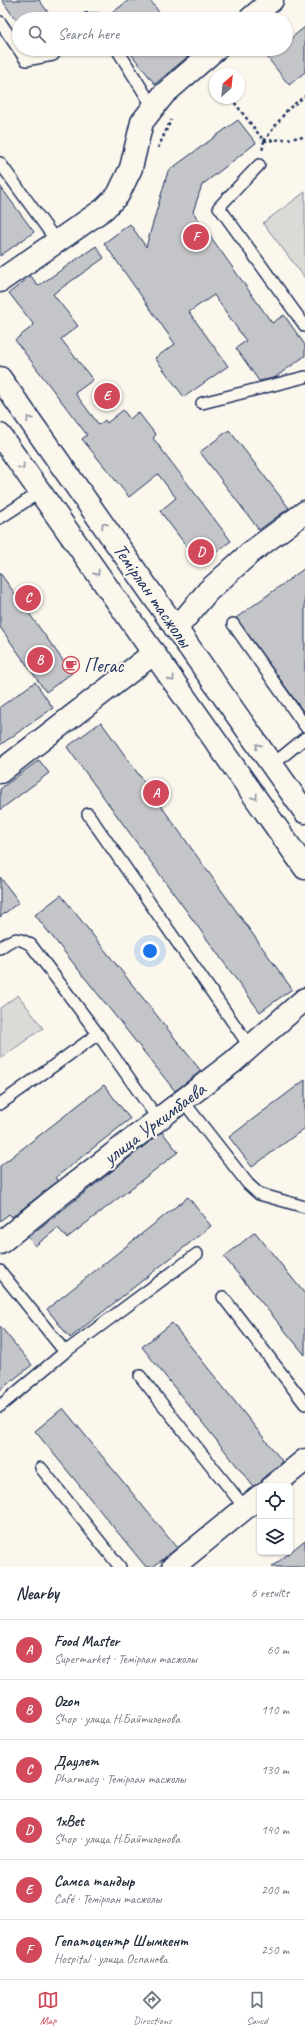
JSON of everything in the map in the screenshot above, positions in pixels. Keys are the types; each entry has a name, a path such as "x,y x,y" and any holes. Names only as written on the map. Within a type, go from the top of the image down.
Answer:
{"street":[{"path":"258,12 272,0"},
{"path":"0,281 104,209 118,195 131,168 142,122 164,94 208,56"},
{"name":"Темірлан тасжолы","path":"0,378 305,812"},
{"name":"Темірлан тасжолы","path":"0,435 305,868"},
{"path":"176,629 208,591 250,553 305,512"},
{"path":"0,772 154,653"},
{"name":"улица Уркимбаева","path":"0,1244 158,1119 183,1101 250,1047 305,999"},
{"path":"277,1483 305,1460"},
{"path":"173,1567 253,1502"}],"lane":[{"path":"0,22 12,40"},
{"path":"23,56 26,60 48,56"},
{"path":"121,56 153,107"},
{"path":"0,162 56,242"},
{"path":"259,165 220,208 305,326"},
{"path":"202,403 305,378"},
{"path":"0,518 40,492"},
{"path":"233,624 305,726"},
{"path":"272,765 305,738"},
{"path":"88,814 250,1047"},
{"path":"0,948 10,940 22,939 31,945 98,1034 158,1119"},
{"path":"0,1104 98,1034"},
{"path":"183,1101 248,1184 259,1194 305,1207"},
{"path":"0,1406 65,1352 197,1254"},
{"path":"0,1271 65,1352"},
{"path":"223,1297 305,1404"},
{"path":"140,1376 253,1502"},
{"path":"41,1468 120,1567"}],"path":[{"path":"259,165 264,141 288,109 305,96"},
{"path":"236,104 264,141"},
{"path":"264,141 305,137"}],"shaded area":[{"path":"305,192 305,278 263,223"},
{"path":"18,995 43,1028 0,1059 0,1008"}],"building":[{"path":"2,0 39,0 48,12 12,12 12,15"},
{"path":"129,0 150,0 159,12 113,12"},
{"path":"305,27 305,72 289,85 267,57 293,56 293,36"},
{"path":"133,56 189,56 155,84"},
{"path":"238,120 256,143 202,185 193,212 272,323 284,315 305,345 305,356 274,378 259,381 236,348 246,341 214,295 189,312 228,366 184,397 155,358 175,344 104,243 130,224 146,247 168,171"},
{"path":"0,186 34,232 0,256"},
{"path":"96,246 104,258 53,294 78,326 61,339 93,380 75,393 99,425 105,420 107,423 123,410 130,419 138,412 156,435 153,438 231,541 200,564 160,511 176,498 158,474 129,497 82,439 87,435 15,340 34,325 9,293 31,276 38,286"},
{"path":"229,430 289,508 259,530 200,452"},
{"path":"305,568 305,714 236,618"},
{"path":"0,573 72,673 46,692 0,627"},
{"path":"35,682 53,708 0,745 0,707"},
{"path":"101,722 292,989 260,1012 67,747"},
{"path":"39,760 49,773 0,810 0,789"},
{"path":"0,877 19,902 0,917"},
{"path":"61,895 201,1071 175,1091 35,915"},
{"path":"305,1080 305,1128 252,1167 229,1137"},
{"path":"104,1085 130,1119 55,1178 58,1181 12,1217 9,1214 0,1221 0,1166"},
{"path":"162,1132 178,1152 67,1238 58,1228 35,1246 28,1237"},
{"path":"188,1197 211,1226 70,1338 47,1309"},
{"path":"255,1232 305,1294 305,1355 224,1257"},
{"path":"172,1323 283,1462 265,1476 260,1483 253,1486 142,1347"},
{"path":"0,1326 32,1365 0,1390"},
{"path":"63,1408 177,1548 153,1567 146,1567 35,1431"},
{"path":"305,1540 305,1567 272,1567 287,1555 293,1555 293,1550"}],"place":[{"name":"Гепатоцентр Шымкент","path":"196,237"},
{"name":"Самса тандыр","path":"107,396"},
{"name":"1xBet","path":"201,552"},
{"name":"Даулет","path":"28,598"},
{"name":"Ozon","path":"40,660"},
{"name":"Пегас","path":"71,665"},
{"name":"Food Master","path":"156,793"}]}
